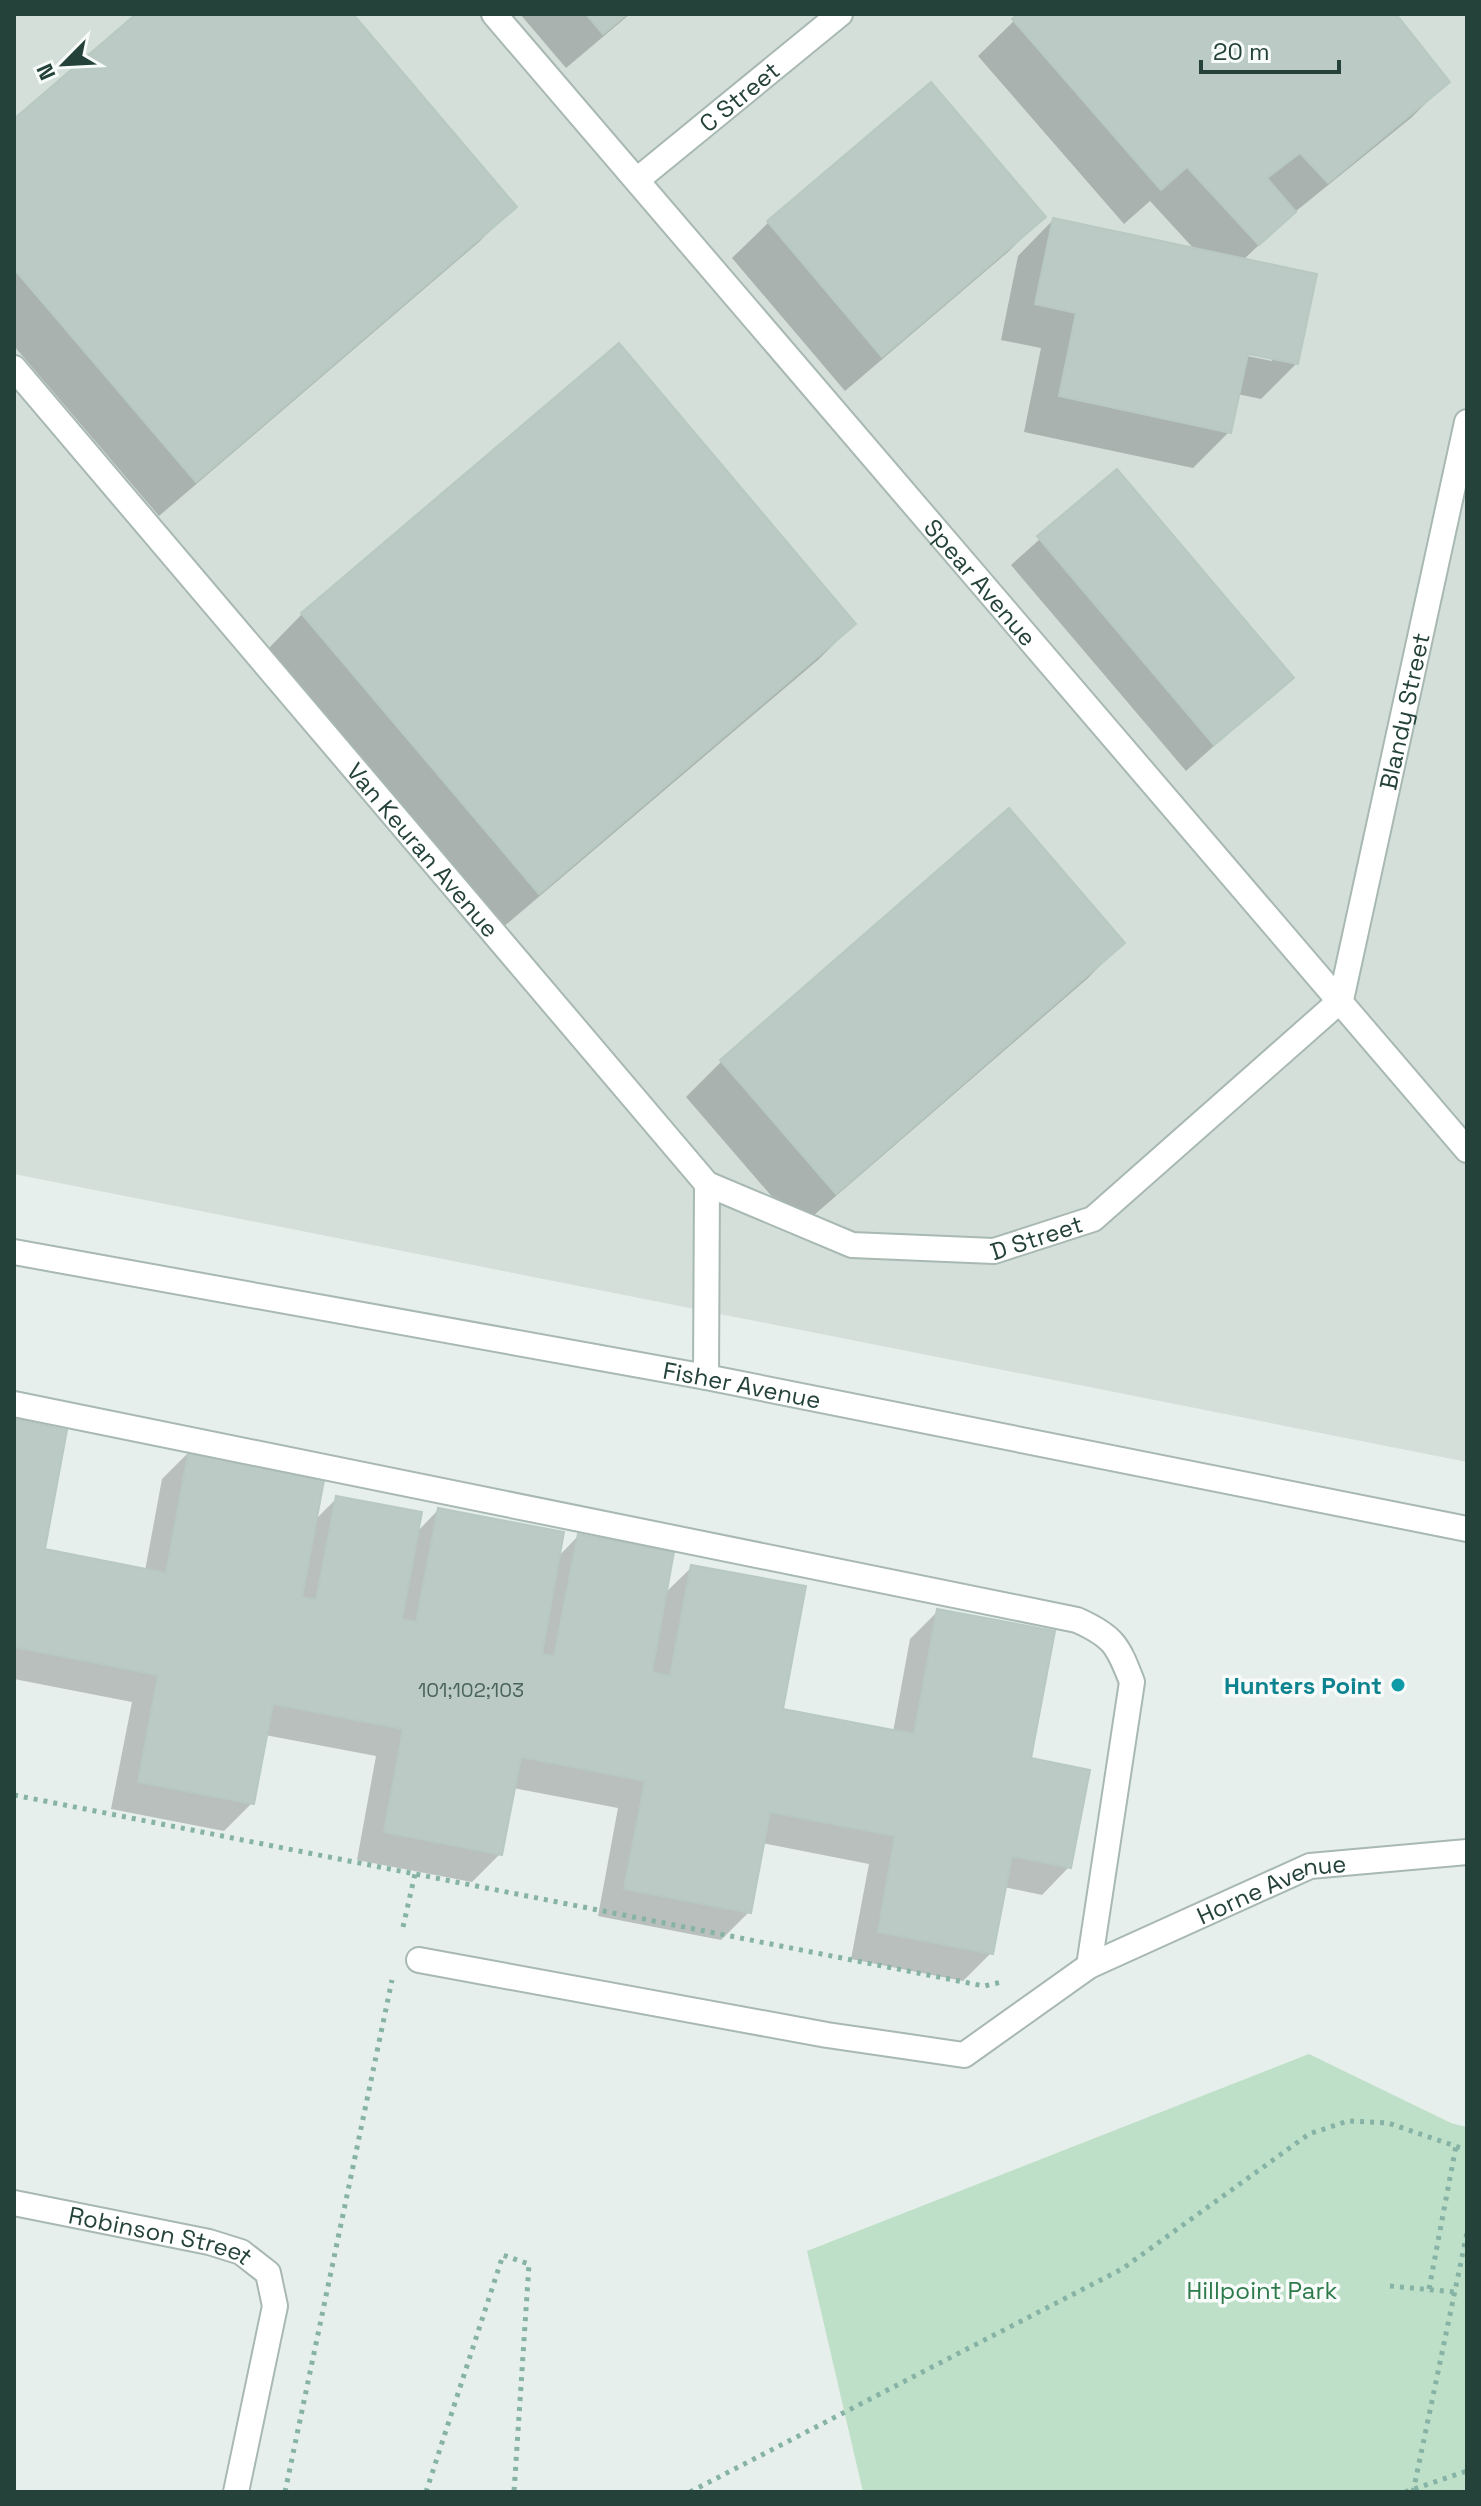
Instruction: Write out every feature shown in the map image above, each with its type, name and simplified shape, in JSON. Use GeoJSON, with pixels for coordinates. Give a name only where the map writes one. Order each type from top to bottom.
{"type":"FeatureCollection","features":[{"type":"Feature","properties":{"kind":"street","name":"Spear Avenue"},"geometry":{"type":"LineString","coordinates":[[494,14],[1467,1150]]}},
{"type":"Feature","properties":{"kind":"street","name":"C Street"},"geometry":{"type":"LineString","coordinates":[[637,180],[840,14]]}},
{"type":"Feature","properties":{"kind":"street","name":"Van Keuran Avenue"},"geometry":{"type":"LineString","coordinates":[[14,368],[707,1184]]}},
{"type":"Feature","properties":{"kind":"street","name":"Blandy Street"},"geometry":{"type":"LineString","coordinates":[[1341,1000],[1467,422]]}},
{"type":"Feature","properties":{"kind":"street","name":"D Street"},"geometry":{"type":"LineString","coordinates":[[707,1184],[852,1245],[994,1251],[1093,1219],[1341,1000]]}},
{"type":"Feature","properties":{"kind":"street"},"geometry":{"type":"LineString","coordinates":[[706,1377],[707,1184]]}},
{"type":"Feature","properties":{"kind":"street","name":"Fisher Avenue"},"geometry":{"type":"LineString","coordinates":[[14,1252],[706,1377],[1467,1529]]}},
{"type":"Feature","properties":{"kind":"street"},"geometry":{"type":"LineString","coordinates":[[14,1404],[1077,1620],[1104,1632],[1119,1648],[1132,1682],[1089,1966]]}},
{"type":"Feature","properties":{"kind":"street","name":"Horne Avenue"},"geometry":{"type":"LineString","coordinates":[[407,1963],[827,2035],[964,2055],[1089,1966],[1310,1866],[1467,1852]]}},
{"type":"Feature","properties":{"kind":"street","name":"Robinson Street"},"geometry":{"type":"LineString","coordinates":[[14,2203],[241,2252],[268,2273],[275,2306],[236,2492]]}},
{"type":"Feature","properties":{"kind":"path"},"geometry":{"type":"LineString","coordinates":[[14,1795],[984,1986],[1014,1980]]}},
{"type":"Feature","properties":{"kind":"path"},"geometry":{"type":"LineString","coordinates":[[402,1936],[415,1874]]}},
{"type":"Feature","properties":{"kind":"path"},"geometry":{"type":"LineString","coordinates":[[285,2492],[407,1963]]}},
{"type":"Feature","properties":{"kind":"path"},"geometry":{"type":"LineString","coordinates":[[690,2492],[1122,2269],[1309,2134],[1348,2121],[1388,2123],[1467,2150]]}},
{"type":"Feature","properties":{"kind":"path"},"geometry":{"type":"LineString","coordinates":[[1429,2289],[1456,2146]]}},
{"type":"Feature","properties":{"kind":"path"},"geometry":{"type":"LineString","coordinates":[[1413,2490],[1467,2233]]}},
{"type":"Feature","properties":{"kind":"path"},"geometry":{"type":"LineString","coordinates":[[426,2492],[503,2255],[529,2264],[514,2492]]}},
{"type":"Feature","properties":{"kind":"path"},"geometry":{"type":"LineString","coordinates":[[1390,2286],[1455,2292]]}},
{"type":"Feature","properties":{"kind":"path"},"geometry":{"type":"LineString","coordinates":[[1405,2492],[1467,2471]]}},
{"type":"Feature","properties":{"kind":"shaded area"},"geometry":{"type":"Polygon","coordinates":[[[14,14],[1467,14],[1467,1462],[14,1174],[14,14]]]}},
{"type":"Feature","properties":{"kind":"green space","name":"Hillpoint Park"},"geometry":{"type":"Polygon","coordinates":[[[1309,2054],[1451,2123],[1467,2127],[1467,2492],[863,2492],[807,2251],[1309,2054]]]}},
{"type":"Feature","properties":{"kind":"building"},"geometry":{"type":"Polygon","coordinates":[[[136,14],[353,14],[517,207],[196,482],[14,269],[14,119],[136,14]]]}},
{"type":"Feature","properties":{"kind":"building"},"geometry":{"type":"Polygon","coordinates":[[[586,14],[627,14],[603,34],[586,14]]]}},
{"type":"Feature","properties":{"kind":"building"},"geometry":{"type":"Polygon","coordinates":[[[1018,14],[1396,14],[1450,82],[1328,183],[1300,153],[1267,178],[1296,212],[1259,245],[1187,167],[1161,190],[1012,19],[1018,14]]]}},
{"type":"Feature","properties":{"kind":"building"},"geometry":{"type":"Polygon","coordinates":[[[931,82],[1046,217],[882,357],[767,221],[931,82]]]}},
{"type":"Feature","properties":{"kind":"building"},"geometry":{"type":"Polygon","coordinates":[[[1053,218],[1317,274],[1298,364],[1248,354],[1231,433],[1059,396],[1076,313],[1035,304],[1053,218]]]}},
{"type":"Feature","properties":{"kind":"building"},"geometry":{"type":"Polygon","coordinates":[[[619,343],[856,624],[539,894],[301,613],[619,343]]]}},
{"type":"Feature","properties":{"kind":"building"},"geometry":{"type":"Polygon","coordinates":[[[1117,469],[1294,678],[1214,745],[1037,536],[1117,469]]]}},
{"type":"Feature","properties":{"kind":"building"},"geometry":{"type":"Polygon","coordinates":[[[1009,808],[1125,943],[836,1194],[720,1060],[1009,808]]]}},
{"type":"Feature","properties":{"kind":"building"},"geometry":{"type":"Polygon","coordinates":[[[14,1419],[67,1430],[45,1549],[166,1573],[189,1449],[325,1475],[302,1597],[316,1600],[336,1496],[422,1512],[402,1619],[416,1622],[438,1508],[564,1532],[542,1654],[554,1656],[578,1534],[674,1552],[652,1672],[670,1676],[691,1565],[806,1586],[783,1709],[914,1734],[937,1609],[1055,1631],[1031,1758],[1090,1770],[1071,1868],[1012,1856],[993,1954],[878,1932],[895,1836],[770,1812],[751,1913],[624,1889],[645,1781],[521,1757],[502,1855],[384,1832],[403,1729],[273,1704],[254,1804],[138,1782],[158,1675],[14,1647],[14,1419]]]}},
{"type":"Feature","properties":{"kind":"place","name":"Hunters Point"},"geometry":{"type":"Point","coordinates":[1398,1685]}}]}
